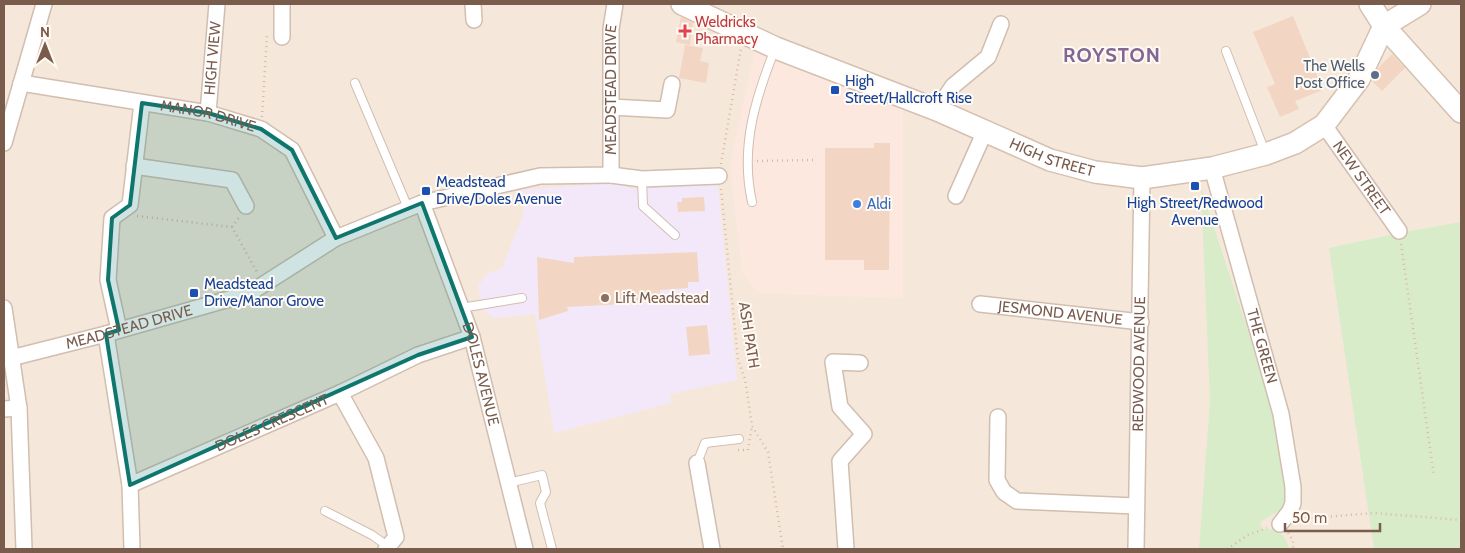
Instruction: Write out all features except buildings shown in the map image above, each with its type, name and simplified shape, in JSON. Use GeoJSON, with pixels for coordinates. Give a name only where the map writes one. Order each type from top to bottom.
{"type":"FeatureCollection","features":[{"type":"Feature","properties":{"kind":"main road","name":"HIGH STREET"},"geometry":{"type":"LineString","coordinates":[[682,4],[716,10],[744,31],[776,48],[937,110],[1050,160],[1095,172],[1142,178],[1212,168],[1266,154],[1295,143],[1324,125],[1359,79],[1384,26]]}},
{"type":"Feature","properties":{"kind":"main road"},"geometry":{"type":"LineString","coordinates":[[1370,4],[1384,26],[1461,112]]}},
{"type":"Feature","properties":{"kind":"main road"},"geometry":{"type":"LineString","coordinates":[[1384,26],[1420,4]]}},
{"type":"Feature","properties":{"kind":"street"},"geometry":{"type":"LineString","coordinates":[[4,143],[44,4]]}},
{"type":"Feature","properties":{"kind":"street","name":"HIGH VIEW"},"geometry":{"type":"LineString","coordinates":[[208,113],[217,4]]}},
{"type":"Feature","properties":{"kind":"street"},"geometry":{"type":"LineString","coordinates":[[274,35],[282,4]]}},
{"type":"Feature","properties":{"kind":"street"},"geometry":{"type":"LineString","coordinates":[[473,4],[474,20]]}},
{"type":"Feature","properties":{"kind":"street","name":"MEADSTEAD DRIVE"},"geometry":{"type":"LineString","coordinates":[[611,175],[611,29],[615,4]]}},
{"type":"Feature","properties":{"kind":"street"},"geometry":{"type":"LineString","coordinates":[[937,110],[953,86],[988,57],[1001,24]]}},
{"type":"Feature","properties":{"kind":"street","name":"MANOR DRIVE"},"geometry":{"type":"LineString","coordinates":[[21,83],[208,113],[261,129],[292,150],[336,238]]}},
{"type":"Feature","properties":{"kind":"street"},"geometry":{"type":"LineString","coordinates":[[611,107],[667,110],[672,84]]}},
{"type":"Feature","properties":{"kind":"street"},"geometry":{"type":"LineString","coordinates":[[132,549],[130,485],[108,280],[112,218],[130,205],[142,103]]}},
{"type":"Feature","properties":{"kind":"street","name":"NEW STREET"},"geometry":{"type":"LineString","coordinates":[[1324,125],[1399,230]]}},
{"type":"Feature","properties":{"kind":"street"},"geometry":{"type":"LineString","coordinates":[[956,196],[985,131]]}},
{"type":"Feature","properties":{"kind":"street"},"geometry":{"type":"LineString","coordinates":[[134,166],[232,180],[246,206]]}},
{"type":"Feature","properties":{"kind":"street","name":"THE GREEN"},"geometry":{"type":"LineString","coordinates":[[1212,168],[1281,414],[1293,503],[1283,520]]}},
{"type":"Feature","properties":{"kind":"street","name":"MEADSTEAD DRIVE"},"geometry":{"type":"LineString","coordinates":[[11,358],[113,332],[250,293],[336,238],[422,202],[540,176],[611,175],[642,178],[719,176]]}},
{"type":"Feature","properties":{"kind":"street","name":"REDWOOD AVENUE"},"geometry":{"type":"LineString","coordinates":[[1136,549],[1142,178]]}},
{"type":"Feature","properties":{"kind":"street","name":"DOLES AVENUE"},"geometry":{"type":"LineString","coordinates":[[422,202],[472,337],[525,549]]}},
{"type":"Feature","properties":{"kind":"street","name":"JESMOND AVENUE"},"geometry":{"type":"LineString","coordinates":[[980,304],[1141,322]]}},
{"type":"Feature","properties":{"kind":"street"},"geometry":{"type":"LineString","coordinates":[[4,308],[19,408],[24,549]]}},
{"type":"Feature","properties":{"kind":"street"},"geometry":{"type":"LineString","coordinates":[[340,393],[418,355],[472,337]]}},
{"type":"Feature","properties":{"kind":"street"},"geometry":{"type":"LineString","coordinates":[[846,549],[840,461],[864,434],[840,407],[833,362],[860,363]]}},
{"type":"Feature","properties":{"kind":"street","name":"DOLES CRESCENT"},"geometry":{"type":"LineString","coordinates":[[130,485],[340,393],[376,458],[396,536],[388,548]]}},
{"type":"Feature","properties":{"kind":"street"},"geometry":{"type":"LineString","coordinates":[[4,408],[19,408]]}},
{"type":"Feature","properties":{"kind":"street"},"geometry":{"type":"LineString","coordinates":[[998,417],[997,480],[1004,492],[1017,501],[1136,506]]}},
{"type":"Feature","properties":{"kind":"street"},"geometry":{"type":"LineString","coordinates":[[697,463],[712,549]]}},
{"type":"Feature","properties":{"kind":"lane"},"geometry":{"type":"LineString","coordinates":[[752,202],[748,186],[749,132],[755,100],[776,48]]}},
{"type":"Feature","properties":{"kind":"lane"},"geometry":{"type":"LineString","coordinates":[[1226,51],[1266,154]]}},
{"type":"Feature","properties":{"kind":"lane"},"geometry":{"type":"LineString","coordinates":[[356,83],[408,208]]}},
{"type":"Feature","properties":{"kind":"lane"},"geometry":{"type":"LineString","coordinates":[[642,178],[643,206],[675,235]]}},
{"type":"Feature","properties":{"kind":"lane"},"geometry":{"type":"LineString","coordinates":[[461,308],[522,298]]}},
{"type":"Feature","properties":{"kind":"lane"},"geometry":{"type":"LineString","coordinates":[[697,463],[705,442],[740,439]]}},
{"type":"Feature","properties":{"kind":"lane"},"geometry":{"type":"LineString","coordinates":[[508,483],[542,475],[546,492],[540,503],[552,549]]}},
{"type":"Feature","properties":{"kind":"lane"},"geometry":{"type":"LineString","coordinates":[[325,512],[372,535],[388,548]]}},
{"type":"Feature","properties":{"kind":"path","name":"ASH PATH"},"geometry":{"type":"LineString","coordinates":[[744,31],[719,176],[738,360],[745,379],[752,426],[768,452],[783,549]]}},
{"type":"Feature","properties":{"kind":"path"},"geometry":{"type":"LineString","coordinates":[[261,129],[274,35]]}},
{"type":"Feature","properties":{"kind":"path"},"geometry":{"type":"LineString","coordinates":[[758,151],[757,161],[813,160]]}},
{"type":"Feature","properties":{"kind":"path"},"geometry":{"type":"LineString","coordinates":[[130,205],[136,216],[232,227],[264,284]]}},
{"type":"Feature","properties":{"kind":"path"},"geometry":{"type":"LineString","coordinates":[[1399,230],[1434,476]]}},
{"type":"Feature","properties":{"kind":"path"},"geometry":{"type":"LineString","coordinates":[[1227,549],[1248,535],[1283,520],[1373,513],[1461,520]]}},
{"type":"Feature","properties":{"kind":"path"},"geometry":{"type":"LineString","coordinates":[[1283,520],[1293,541],[1293,549]]}},
{"type":"Feature","properties":{"kind":"highlighted area"},"geometry":{"type":"Polygon","coordinates":[[[142,103],[208,113],[261,129],[292,150],[336,238],[422,203],[472,337],[418,355],[130,485],[106,334],[119,330],[108,280],[112,218],[130,205],[142,103]]]}},
{"type":"Feature","properties":{"kind":"shaded area"},"geometry":{"type":"Polygon","coordinates":[[[4,4],[1461,4],[1461,549],[4,549],[4,4]]]}},
{"type":"Feature","properties":{"kind":"shaded area"},"geometry":{"type":"Polygon","coordinates":[[[755,50],[903,108],[903,298],[757,293],[742,272],[730,165],[755,50]]]}},
{"type":"Feature","properties":{"kind":"shaded area","name":"Lift Meadstead"},"geometry":{"type":"Polygon","coordinates":[[[715,182],[718,186],[737,380],[670,394],[671,403],[554,433],[535,314],[494,318],[483,310],[478,286],[487,274],[502,268],[524,213],[521,190],[614,183],[637,190],[647,189],[651,183],[715,182]]]}},
{"type":"Feature","properties":{"kind":"green space"},"geometry":{"type":"Polygon","coordinates":[[[1201,188],[1270,398],[1286,501],[1283,508],[1260,522],[1262,529],[1280,533],[1286,539],[1289,549],[1199,549],[1210,401],[1201,188]]]}},
{"type":"Feature","properties":{"kind":"green space"},"geometry":{"type":"Polygon","coordinates":[[[1461,222],[1461,549],[1374,549],[1329,248],[1461,222]]]}},
{"type":"Feature","properties":{"kind":"place","name":"Weldricks Pharmacy"},"geometry":{"type":"Point","coordinates":[685,31]}},
{"type":"Feature","properties":{"kind":"place","name":"The Wells Post Office"},"geometry":{"type":"Point","coordinates":[1375,75]}},
{"type":"Feature","properties":{"kind":"place","name":"High Street/Hallcroft Rise"},"geometry":{"type":"Point","coordinates":[835,90]}},
{"type":"Feature","properties":{"kind":"place","name":"High Street/Redwood Avenue"},"geometry":{"type":"Point","coordinates":[1195,186]}},
{"type":"Feature","properties":{"kind":"place","name":"Meadstead Drive/Doles Avenue"},"geometry":{"type":"Point","coordinates":[426,191]}},
{"type":"Feature","properties":{"kind":"place","name":"Aldi"},"geometry":{"type":"Point","coordinates":[857,204]}},
{"type":"Feature","properties":{"kind":"place","name":"Meadstead Drive/Manor Grove"},"geometry":{"type":"Point","coordinates":[194,293]}},
{"type":"Feature","properties":{"kind":"place","name":"Lift Meadstead"},"geometry":{"type":"Point","coordinates":[605,298]}},
{"type":"Feature","properties":{"kind":"district","name":"ROYSTON"},"geometry":{"type":"Point","coordinates":[1112,55]}}]}
